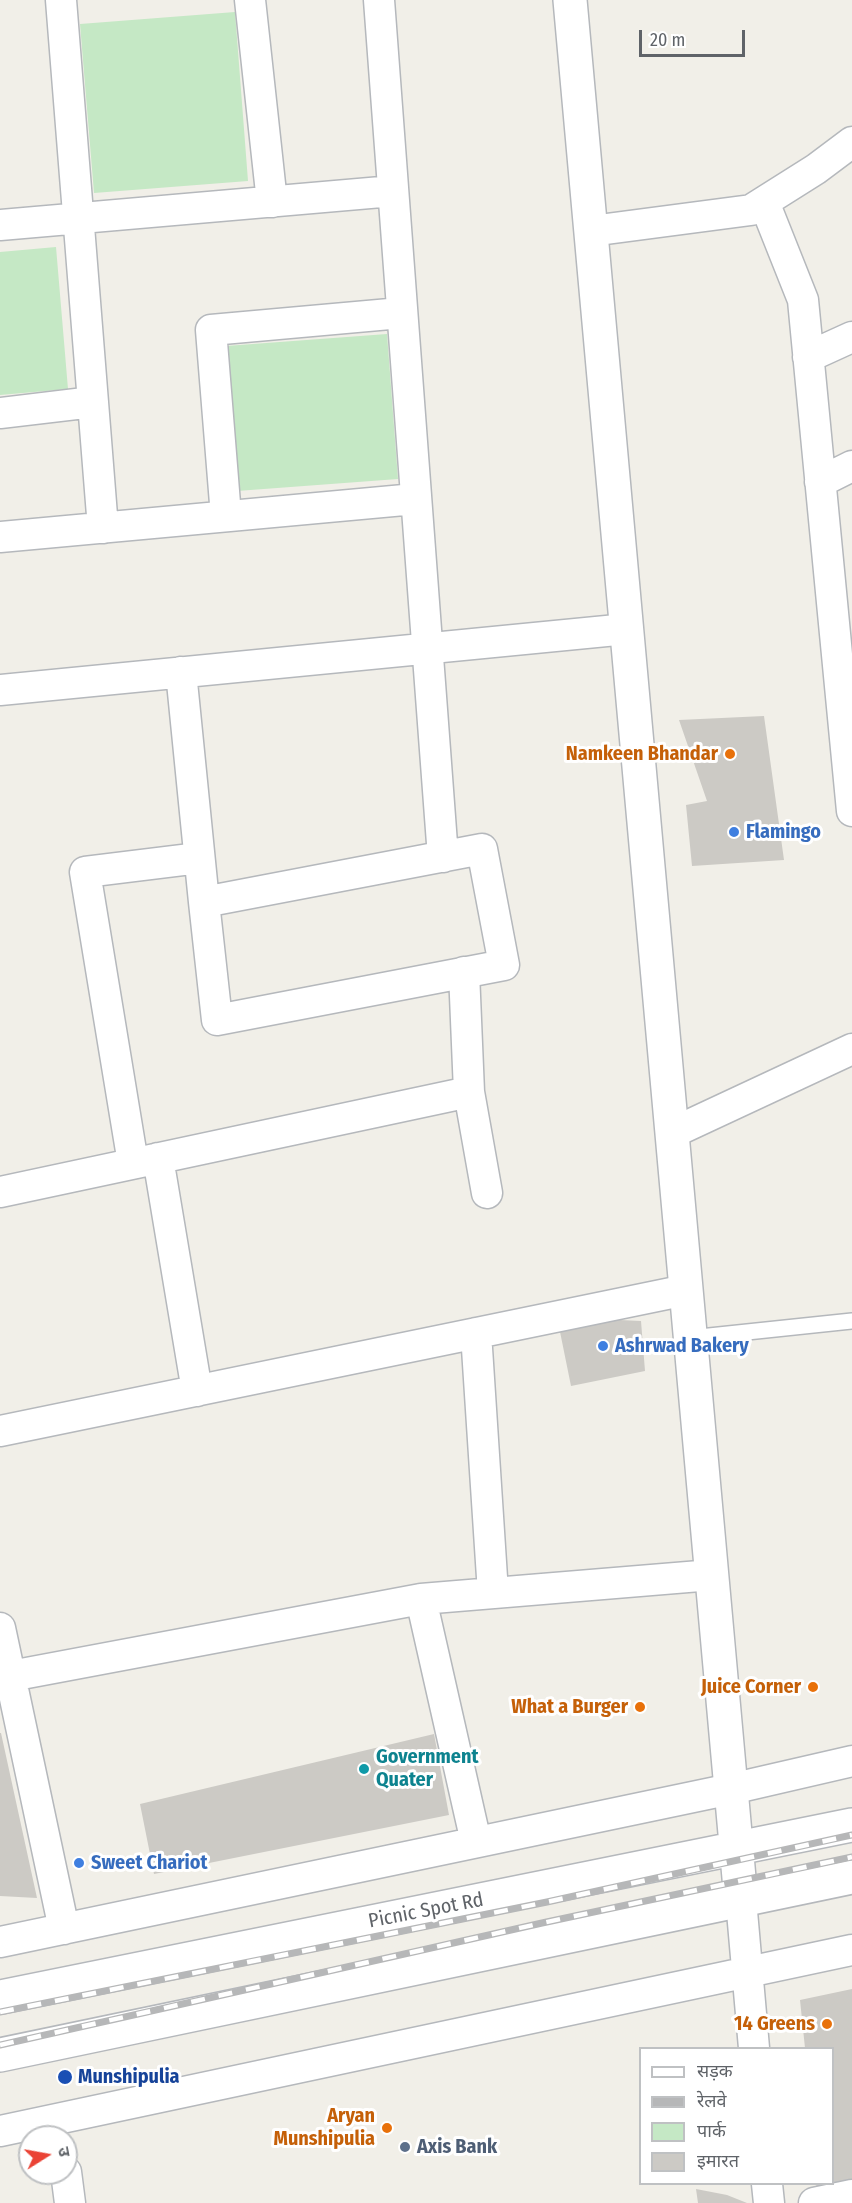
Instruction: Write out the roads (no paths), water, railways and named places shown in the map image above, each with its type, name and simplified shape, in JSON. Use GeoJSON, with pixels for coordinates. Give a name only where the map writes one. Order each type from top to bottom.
{"type":"FeatureCollection","features":[{"type":"Feature","properties":{"kind":"street"},"geometry":{"type":"LineString","coordinates":[[61,0],[102,528]]}},
{"type":"Feature","properties":{"kind":"street"},"geometry":{"type":"LineString","coordinates":[[250,0],[272,202]]}},
{"type":"Feature","properties":{"kind":"street"},"geometry":{"type":"LineString","coordinates":[[379,0],[443,857]]}},
{"type":"Feature","properties":{"kind":"street"},"geometry":{"type":"LineString","coordinates":[[570,0],[754,2047]]}},
{"type":"Feature","properties":{"kind":"street"},"geometry":{"type":"LineString","coordinates":[[591,231],[752,210],[816,169],[852,142]]}},
{"type":"Feature","properties":{"kind":"street"},"geometry":{"type":"LineString","coordinates":[[0,225],[393,191]]}},
{"type":"Feature","properties":{"kind":"street"},"geometry":{"type":"LineString","coordinates":[[764,202],[803,300],[820,482],[842,601],[852,811]]}},
{"type":"Feature","properties":{"kind":"street"},"geometry":{"type":"LineString","coordinates":[[226,516],[211,330],[402,313]]}},
{"type":"Feature","properties":{"kind":"street"},"geometry":{"type":"LineString","coordinates":[[808,357],[852,337]]}},
{"type":"Feature","properties":{"kind":"street"},"geometry":{"type":"LineString","coordinates":[[0,412],[93,402]]}},
{"type":"Feature","properties":{"kind":"street"},"geometry":{"type":"LineString","coordinates":[[820,482],[852,466]]}},
{"type":"Feature","properties":{"kind":"street"},"geometry":{"type":"LineString","coordinates":[[0,537],[415,499]]}},
{"type":"Feature","properties":{"kind":"street"},"geometry":{"type":"LineString","coordinates":[[0,690],[627,629]]}},
{"type":"Feature","properties":{"kind":"street"},"geometry":{"type":"LineString","coordinates":[[181,672],[199,858],[217,1020],[504,965],[482,849],[204,902]]}},
{"type":"Feature","properties":{"kind":"street"},"geometry":{"type":"LineString","coordinates":[[197,1391],[85,872],[199,858]]}},
{"type":"Feature","properties":{"kind":"street"},"geometry":{"type":"LineString","coordinates":[[464,972],[469,1092],[487,1193]]}},
{"type":"Feature","properties":{"kind":"street"},"geometry":{"type":"LineString","coordinates":[[672,1133],[852,1049]]}},
{"type":"Feature","properties":{"kind":"street"},"geometry":{"type":"LineString","coordinates":[[0,1192],[469,1092]]}},
{"type":"Feature","properties":{"kind":"street"},"geometry":{"type":"LineString","coordinates":[[0,1431],[686,1290]]}},
{"type":"Feature","properties":{"kind":"street"},"geometry":{"type":"LineString","coordinates":[[476,1333],[493,1593]]}},
{"type":"Feature","properties":{"kind":"street"},"geometry":{"type":"LineString","coordinates":[[5,1676],[421,1599],[712,1575]]}},
{"type":"Feature","properties":{"kind":"street"},"geometry":{"type":"LineString","coordinates":[[421,1599],[476,1842]]}},
{"type":"Feature","properties":{"kind":"street"},"geometry":{"type":"LineString","coordinates":[[0,1628],[5,1676],[64,1929]]}},
{"type":"Feature","properties":{"kind":"street"},"geometry":{"type":"LineString","coordinates":[[0,1942],[731,1789],[852,1761]]}},
{"type":"Feature","properties":{"kind":"street","name":"Picnic Spot Rd"},"geometry":{"type":"LineString","coordinates":[[0,1997],[852,1825]]}},
{"type":"Feature","properties":{"kind":"street"},"geometry":{"type":"LineString","coordinates":[[0,2055],[852,1877]]}},
{"type":"Feature","properties":{"kind":"street"},"geometry":{"type":"LineString","coordinates":[[73,2125],[852,1950]]}},
{"type":"Feature","properties":{"kind":"street"},"geometry":{"type":"LineString","coordinates":[[0,2131],[18,2130]]}},
{"type":"Feature","properties":{"kind":"street"},"geometry":{"type":"LineString","coordinates":[[68,2185],[70,2203]]}},
{"type":"Feature","properties":{"kind":"street"},"geometry":{"type":"LineString","coordinates":[[767,2185],[769,2203]]}},
{"type":"Feature","properties":{"kind":"street"},"geometry":{"type":"LineString","coordinates":[[814,2203],[852,2196]]}},
{"type":"Feature","properties":{"kind":"lane"},"geometry":{"type":"LineString","coordinates":[[690,1338],[852,1321]]}},
{"type":"Feature","properties":{"kind":"railway"},"geometry":{"type":"LineString","coordinates":[[0,2012],[547,1902],[852,1835]]}},
{"type":"Feature","properties":{"kind":"railway"},"geometry":{"type":"LineString","coordinates":[[0,2045],[542,1923],[852,1857]]}},
{"type":"Feature","properties":{"kind":"place","name":"Namkeen Bhandar"},"geometry":{"type":"Point","coordinates":[730,754]}},
{"type":"Feature","properties":{"kind":"place","name":"Flamingo"},"geometry":{"type":"Point","coordinates":[734,832]}},
{"type":"Feature","properties":{"kind":"place","name":"Ashrwad Bakery"},"geometry":{"type":"Point","coordinates":[603,1346]}},
{"type":"Feature","properties":{"kind":"place","name":"Juice Corner"},"geometry":{"type":"Point","coordinates":[813,1687]}},
{"type":"Feature","properties":{"kind":"place","name":"What a Burger"},"geometry":{"type":"Point","coordinates":[640,1707]}},
{"type":"Feature","properties":{"kind":"place","name":"Government Quater"},"geometry":{"type":"Point","coordinates":[364,1769]}},
{"type":"Feature","properties":{"kind":"place","name":"Sweet Chariot"},"geometry":{"type":"Point","coordinates":[79,1863]}},
{"type":"Feature","properties":{"kind":"place","name":"14 Greens"},"geometry":{"type":"Point","coordinates":[827,2024]}},
{"type":"Feature","properties":{"kind":"place","name":"Munshipulia"},"geometry":{"type":"Point","coordinates":[65,2077]}},
{"type":"Feature","properties":{"kind":"place","name":"Aryan Munshipulia"},"geometry":{"type":"Point","coordinates":[387,2128]}},
{"type":"Feature","properties":{"kind":"place","name":"Axis Bank"},"geometry":{"type":"Point","coordinates":[405,2147]}}]}
